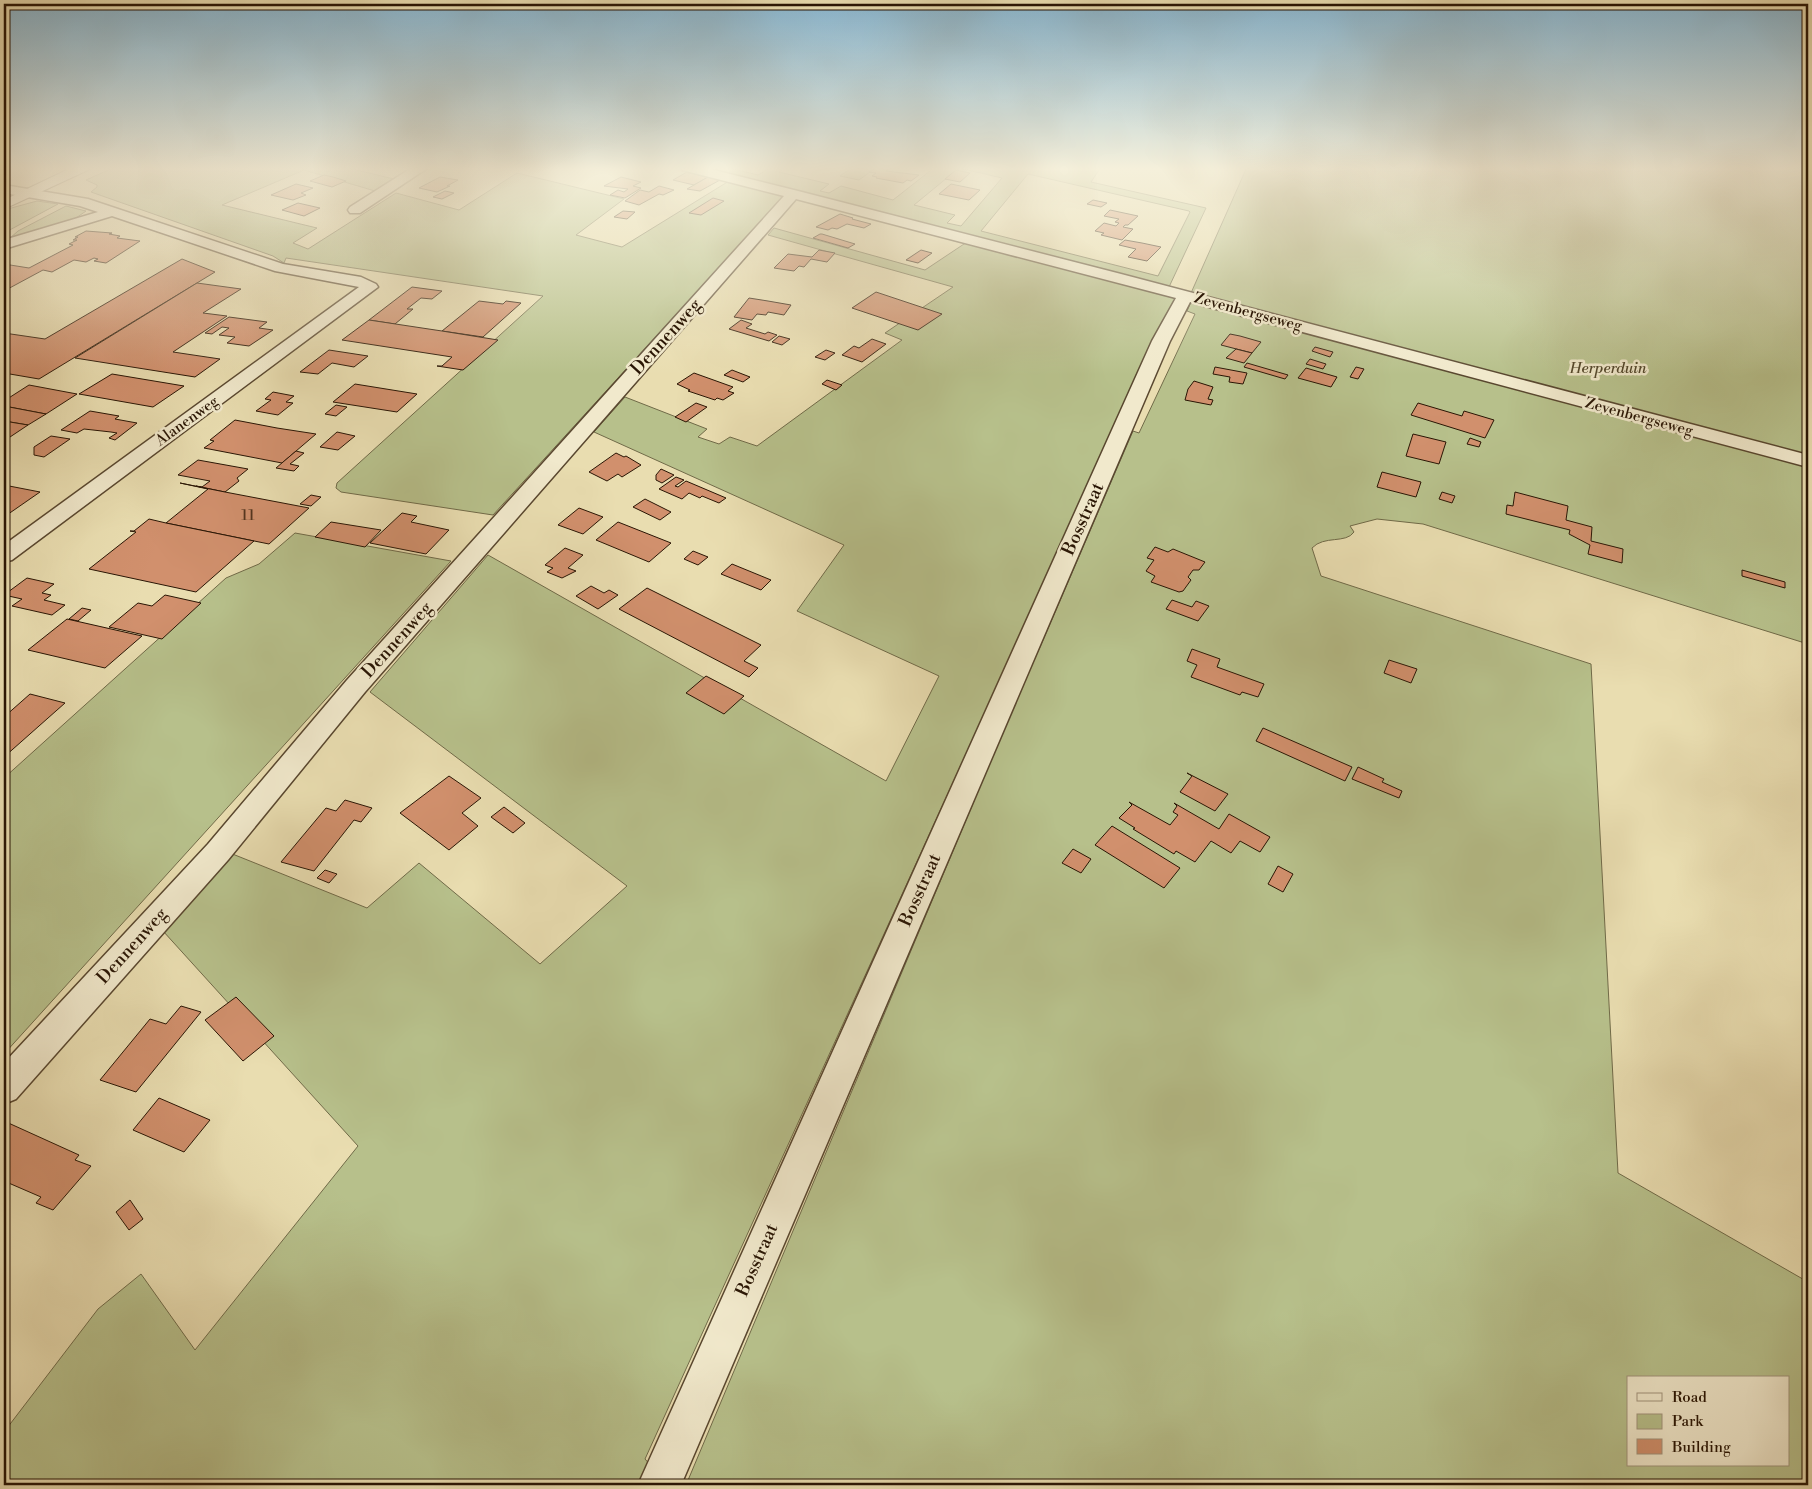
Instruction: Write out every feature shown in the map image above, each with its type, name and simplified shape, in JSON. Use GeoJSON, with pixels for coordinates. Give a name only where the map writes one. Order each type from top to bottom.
{"type":"FeatureCollection","features":[{"type":"Feature","properties":{"kind":"street"},"geometry":{"type":"LineString","coordinates":[[4,245],[32,236]]}},
{"type":"Feature","properties":{"kind":"street","name":"Alanenweg"},"geometry":{"type":"LineString","coordinates":[[4,555],[370,287],[361,282],[280,268],[187,236]]}},
{"type":"Feature","properties":{"kind":"street","name":"Dennenweg"},"geometry":{"type":"LineString","coordinates":[[4,1087],[218,852],[356,686],[754,236]]}},
{"type":"Feature","properties":{"kind":"street","name":"Zevenbergseweg"},"geometry":{"type":"LineString","coordinates":[[956,236],[1808,461]]}},
{"type":"Feature","properties":{"kind":"street","name":"Bosstraat"},"geometry":{"type":"LineString","coordinates":[[658,1485],[1153,359],[1185,296]]}},
{"type":"Feature","properties":{"kind":"green space"},"geometry":{"type":"Polygon","coordinates":[[[218,236],[303,236],[293,243],[308,249],[328,236],[582,236],[622,247],[639,236],[747,236],[493,515],[341,492],[336,488],[337,483],[543,296],[286,258],[284,263],[273,256],[218,236]]]}},
{"type":"Feature","properties":{"kind":"green space"},"geometry":{"type":"Polygon","coordinates":[[[773,236],[805,236],[925,270],[967,242],[1176,297],[1077,510],[645,1459],[668,1485],[4,1485],[4,1432],[98,1309],[141,1274],[195,1350],[358,1146],[163,931],[230,853],[367,908],[419,863],[540,964],[627,886],[370,692],[488,555],[886,781],[939,676],[797,611],[844,545],[594,432],[625,397],[707,429],[698,437],[719,444],[730,437],[757,446],[902,340],[885,333],[953,287],[773,236]]]}},
{"type":"Feature","properties":{"kind":"green space"},"geometry":{"type":"Polygon","coordinates":[[[972,236],[1003,236],[1158,276],[1178,236],[1193,236],[1169,287],[972,236]]]}},
{"type":"Feature","properties":{"kind":"green space","name":"Herperduin"},"geometry":{"type":"Polygon","coordinates":[[[1216,236],[1808,236],[1808,644],[1423,524],[1377,519],[1350,526],[1354,532],[1346,538],[1322,542],[1312,548],[1321,576],[1591,664],[1618,1173],[1808,1282],[1808,1485],[686,1485],[974,801],[970,799],[1040,647],[1133,431],[1139,433],[1195,314],[1187,311],[1191,302],[1191,293],[1216,236]]]}},
{"type":"Feature","properties":{"kind":"green space"},"geometry":{"type":"Polygon","coordinates":[[[295,533],[451,561],[4,1054],[4,778],[226,578],[259,564],[295,533]]]}},
{"type":"Feature","properties":{"kind":"building"},"geometry":{"type":"Polygon","coordinates":[[[119,236],[117,238],[140,241],[106,263],[94,261],[98,259],[94,258],[86,262],[74,260],[52,272],[43,270],[4,291],[4,264],[29,268],[73,245],[69,244],[77,240],[73,240],[78,237],[75,237],[119,236]]]}},
{"type":"Feature","properties":{"kind":"building"},"geometry":{"type":"Polygon","coordinates":[[[830,236],[855,244],[848,248],[813,238],[830,236]]]}},
{"type":"Feature","properties":{"kind":"building"},"geometry":{"type":"Polygon","coordinates":[[[1107,236],[1126,236],[1122,240],[1107,236]]]}},
{"type":"Feature","properties":{"kind":"building"},"geometry":{"type":"Polygon","coordinates":[[[1125,240],[1161,247],[1147,261],[1128,257],[1136,249],[1119,245],[1125,240]]]}},
{"type":"Feature","properties":{"kind":"building"},"geometry":{"type":"Polygon","coordinates":[[[819,250],[835,253],[827,262],[811,259],[804,267],[799,266],[794,271],[774,268],[788,254],[812,257],[819,250]]]}},
{"type":"Feature","properties":{"kind":"building"},"geometry":{"type":"Polygon","coordinates":[[[921,250],[932,253],[918,263],[906,260],[921,250]]]}},
{"type":"Feature","properties":{"kind":"building"},"geometry":{"type":"Polygon","coordinates":[[[182,259],[215,272],[39,379],[4,373],[4,333],[45,339],[182,259]]]}},
{"type":"Feature","properties":{"kind":"building"},"geometry":{"type":"Polygon","coordinates":[[[197,283],[241,289],[203,313],[227,316],[173,352],[220,359],[195,377],[75,358],[197,283]]]}},
{"type":"Feature","properties":{"kind":"building"},"geometry":{"type":"Polygon","coordinates":[[[412,287],[442,291],[432,299],[421,298],[407,309],[413,309],[395,324],[369,320],[412,287]]]}},
{"type":"Feature","properties":{"kind":"building"},"geometry":{"type":"Polygon","coordinates":[[[876,292],[942,314],[918,330],[852,308],[876,292]]]}},
{"type":"Feature","properties":{"kind":"building"},"geometry":{"type":"Polygon","coordinates":[[[749,298],[791,305],[784,315],[768,312],[766,315],[757,314],[752,320],[734,317],[749,298]]]}},
{"type":"Feature","properties":{"kind":"building"},"geometry":{"type":"Polygon","coordinates":[[[479,301],[503,304],[506,301],[521,303],[483,337],[442,331],[479,301]]]}},
{"type":"Feature","properties":{"kind":"building"},"geometry":{"type":"Polygon","coordinates":[[[229,317],[267,322],[259,328],[273,330],[249,346],[227,343],[235,337],[219,335],[229,328],[222,327],[212,334],[205,333],[229,317]]]}},
{"type":"Feature","properties":{"kind":"building"},"geometry":{"type":"Polygon","coordinates":[[[369,320],[498,340],[463,370],[437,366],[442,366],[452,357],[342,340],[369,320]]]}},
{"type":"Feature","properties":{"kind":"building"},"geometry":{"type":"Polygon","coordinates":[[[741,320],[752,324],[746,328],[765,334],[768,332],[777,335],[769,341],[729,329],[741,320]]]}},
{"type":"Feature","properties":{"kind":"building"},"geometry":{"type":"Polygon","coordinates":[[[1230,334],[1261,342],[1252,353],[1221,345],[1230,334]]]}},
{"type":"Feature","properties":{"kind":"building"},"geometry":{"type":"Polygon","coordinates":[[[779,336],[790,339],[782,345],[772,342],[779,336]]]}},
{"type":"Feature","properties":{"kind":"building"},"geometry":{"type":"Polygon","coordinates":[[[872,339],[886,344],[862,362],[842,355],[854,346],[859,348],[872,339]]]}},
{"type":"Feature","properties":{"kind":"building"},"geometry":{"type":"Polygon","coordinates":[[[1315,347],[1333,352],[1330,357],[1312,351],[1315,347]]]}},
{"type":"Feature","properties":{"kind":"building"},"geometry":{"type":"Polygon","coordinates":[[[1236,349],[1252,353],[1244,363],[1226,358],[1236,349]]]}},
{"type":"Feature","properties":{"kind":"building"},"geometry":{"type":"Polygon","coordinates":[[[329,350],[368,356],[354,367],[332,363],[318,374],[300,372],[329,350]]]}},
{"type":"Feature","properties":{"kind":"building"},"geometry":{"type":"Polygon","coordinates":[[[826,350],[835,353],[825,360],[815,357],[826,350]]]}},
{"type":"Feature","properties":{"kind":"building"},"geometry":{"type":"Polygon","coordinates":[[[1310,359],[1326,364],[1323,369],[1306,364],[1310,359]]]}},
{"type":"Feature","properties":{"kind":"building"},"geometry":{"type":"Polygon","coordinates":[[[1247,363],[1288,375],[1285,379],[1244,367],[1247,363]]]}},
{"type":"Feature","properties":{"kind":"building"},"geometry":{"type":"Polygon","coordinates":[[[1215,367],[1247,373],[1243,384],[1229,382],[1230,377],[1213,374],[1215,367]]]}},
{"type":"Feature","properties":{"kind":"building"},"geometry":{"type":"Polygon","coordinates":[[[1356,367],[1364,369],[1358,379],[1350,377],[1356,367]]]}},
{"type":"Feature","properties":{"kind":"building"},"geometry":{"type":"Polygon","coordinates":[[[1306,368],[1337,377],[1331,387],[1298,378],[1306,368]]]}},
{"type":"Feature","properties":{"kind":"building"},"geometry":{"type":"Polygon","coordinates":[[[732,370],[750,377],[743,382],[724,375],[732,370]]]}},
{"type":"Feature","properties":{"kind":"building"},"geometry":{"type":"Polygon","coordinates":[[[694,373],[733,387],[728,391],[734,393],[723,400],[717,398],[715,400],[688,391],[690,390],[677,384],[694,373]]]}},
{"type":"Feature","properties":{"kind":"building"},"geometry":{"type":"Polygon","coordinates":[[[112,374],[184,386],[153,407],[79,394],[112,374]]]}},
{"type":"Feature","properties":{"kind":"building"},"geometry":{"type":"Polygon","coordinates":[[[827,380],[842,385],[836,390],[822,384],[827,380]]]}},
{"type":"Feature","properties":{"kind":"building"},"geometry":{"type":"Polygon","coordinates":[[[1194,381],[1213,387],[1208,399],[1213,400],[1211,405],[1185,400],[1188,389],[1194,381]]]}},
{"type":"Feature","properties":{"kind":"building"},"geometry":{"type":"Polygon","coordinates":[[[355,384],[417,394],[397,412],[333,402],[355,384]]]}},
{"type":"Feature","properties":{"kind":"building"},"geometry":{"type":"Polygon","coordinates":[[[29,385],[77,394],[46,414],[4,406],[4,401],[29,385]]]}},
{"type":"Feature","properties":{"kind":"building"},"geometry":{"type":"Polygon","coordinates":[[[273,392],[294,396],[286,402],[293,403],[278,415],[256,411],[271,400],[265,399],[273,392]]]}},
{"type":"Feature","properties":{"kind":"building"},"geometry":{"type":"Polygon","coordinates":[[[696,403],[707,407],[686,422],[675,417],[696,403]]]}},
{"type":"Feature","properties":{"kind":"building"},"geometry":{"type":"Polygon","coordinates":[[[1418,403],[1462,416],[1464,411],[1494,420],[1485,438],[1411,415],[1418,403]]]}},
{"type":"Feature","properties":{"kind":"building"},"geometry":{"type":"Polygon","coordinates":[[[336,405],[347,407],[336,416],[325,414],[336,405]]]}},
{"type":"Feature","properties":{"kind":"building"},"geometry":{"type":"Polygon","coordinates":[[[4,406],[46,414],[28,425],[4,421],[4,406]]]}},
{"type":"Feature","properties":{"kind":"building"},"geometry":{"type":"Polygon","coordinates":[[[90,411],[119,416],[115,419],[137,423],[115,440],[109,438],[117,433],[84,429],[77,433],[61,430],[90,411]]]}},
{"type":"Feature","properties":{"kind":"building"},"geometry":{"type":"Polygon","coordinates":[[[235,420],[316,434],[282,463],[204,448],[214,441],[210,440],[235,420]]]}},
{"type":"Feature","properties":{"kind":"building"},"geometry":{"type":"Polygon","coordinates":[[[4,421],[28,425],[4,441],[4,421]]]}},
{"type":"Feature","properties":{"kind":"building"},"geometry":{"type":"Polygon","coordinates":[[[337,432],[355,436],[338,450],[320,447],[337,432]]]}},
{"type":"Feature","properties":{"kind":"building"},"geometry":{"type":"Polygon","coordinates":[[[1413,434],[1446,442],[1439,464],[1406,456],[1413,434]]]}},
{"type":"Feature","properties":{"kind":"building"},"geometry":{"type":"Polygon","coordinates":[[[51,436],[70,439],[44,457],[34,455],[34,447],[51,436]]]}},
{"type":"Feature","properties":{"kind":"building"},"geometry":{"type":"Polygon","coordinates":[[[1470,438],[1481,442],[1479,447],[1467,444],[1470,438]]]}},
{"type":"Feature","properties":{"kind":"building"},"geometry":{"type":"Polygon","coordinates":[[[296,451],[304,453],[290,464],[299,466],[294,471],[276,468],[296,451]]]}},
{"type":"Feature","properties":{"kind":"building"},"geometry":{"type":"Polygon","coordinates":[[[616,453],[624,457],[626,456],[641,465],[622,477],[618,474],[607,481],[589,472],[616,453]]]}},
{"type":"Feature","properties":{"kind":"building"},"geometry":{"type":"Polygon","coordinates":[[[198,460],[248,469],[237,478],[239,481],[225,492],[196,486],[202,487],[210,481],[178,475],[198,460]]]}},
{"type":"Feature","properties":{"kind":"building"},"geometry":{"type":"Polygon","coordinates":[[[661,469],[674,475],[662,483],[656,480],[656,475],[661,469]]]}},
{"type":"Feature","properties":{"kind":"building"},"geometry":{"type":"Polygon","coordinates":[[[1382,472],[1421,482],[1416,497],[1377,487],[1382,472]]]}},
{"type":"Feature","properties":{"kind":"building"},"geometry":{"type":"Polygon","coordinates":[[[676,477],[684,480],[675,486],[678,487],[686,481],[726,498],[719,503],[689,493],[682,499],[659,489],[676,477]]]}},
{"type":"Feature","properties":{"kind":"building"},"geometry":{"type":"Polygon","coordinates":[[[180,483],[309,508],[269,544],[166,523],[208,489],[180,483]]]}},
{"type":"Feature","properties":{"kind":"building"},"geometry":{"type":"Polygon","coordinates":[[[4,485],[40,492],[4,517],[4,485]]]}},
{"type":"Feature","properties":{"kind":"building"},"geometry":{"type":"Polygon","coordinates":[[[1442,492],[1455,496],[1452,503],[1439,499],[1442,492]]]}},
{"type":"Feature","properties":{"kind":"building"},"geometry":{"type":"Polygon","coordinates":[[[1515,492],[1568,506],[1566,520],[1592,527],[1591,541],[1623,549],[1622,563],[1588,554],[1590,545],[1569,534],[1570,530],[1506,514],[1507,505],[1513,506],[1515,492]]]}},
{"type":"Feature","properties":{"kind":"building"},"geometry":{"type":"Polygon","coordinates":[[[311,495],[321,497],[311,506],[300,504],[311,495]]]}},
{"type":"Feature","properties":{"kind":"building"},"geometry":{"type":"Polygon","coordinates":[[[645,499],[671,512],[660,520],[633,507],[645,499]]]}},
{"type":"Feature","properties":{"kind":"building"},"geometry":{"type":"Polygon","coordinates":[[[579,508],[603,517],[583,534],[558,525],[579,508]]]}},
{"type":"Feature","properties":{"kind":"building"},"geometry":{"type":"Polygon","coordinates":[[[402,513],[417,516],[411,522],[449,530],[426,554],[370,543],[402,513]]]}},
{"type":"Feature","properties":{"kind":"building"},"geometry":{"type":"Polygon","coordinates":[[[149,519],[254,541],[196,592],[89,569],[136,532],[130,531],[134,531],[149,519]]]}},
{"type":"Feature","properties":{"kind":"building"},"geometry":{"type":"Polygon","coordinates":[[[331,522],[381,530],[365,547],[315,537],[331,522]]]}},
{"type":"Feature","properties":{"kind":"building"},"geometry":{"type":"Polygon","coordinates":[[[618,522],[671,543],[649,562],[596,540],[618,522]]]}},
{"type":"Feature","properties":{"kind":"building"},"geometry":{"type":"Polygon","coordinates":[[[1155,547],[1168,552],[1173,549],[1205,562],[1199,570],[1193,570],[1188,577],[1191,580],[1183,591],[1179,592],[1151,582],[1155,576],[1146,571],[1154,560],[1147,558],[1155,547]]]}},
{"type":"Feature","properties":{"kind":"building"},"geometry":{"type":"Polygon","coordinates":[[[565,548],[583,555],[568,568],[576,571],[562,578],[547,572],[553,568],[545,565],[565,548]]]}},
{"type":"Feature","properties":{"kind":"building"},"geometry":{"type":"Polygon","coordinates":[[[693,551],[708,557],[698,565],[684,559],[693,551]]]}},
{"type":"Feature","properties":{"kind":"building"},"geometry":{"type":"Polygon","coordinates":[[[732,564],[771,580],[761,590],[721,574],[732,564]]]}},
{"type":"Feature","properties":{"kind":"building"},"geometry":{"type":"Polygon","coordinates":[[[1742,570],[1785,582],[1785,588],[1742,576],[1742,570]]]}},
{"type":"Feature","properties":{"kind":"building"},"geometry":{"type":"Polygon","coordinates":[[[27,578],[54,584],[42,593],[51,595],[44,600],[65,605],[52,615],[12,606],[22,599],[4,595],[27,578]]]}},
{"type":"Feature","properties":{"kind":"building"},"geometry":{"type":"Polygon","coordinates":[[[591,586],[604,593],[609,590],[618,595],[598,609],[576,596],[591,586]]]}},
{"type":"Feature","properties":{"kind":"building"},"geometry":{"type":"Polygon","coordinates":[[[647,588],[761,645],[744,661],[758,668],[749,677],[619,609],[647,588]]]}},
{"type":"Feature","properties":{"kind":"building"},"geometry":{"type":"Polygon","coordinates":[[[165,595],[201,603],[162,639],[109,627],[138,603],[152,606],[165,595]]]}},
{"type":"Feature","properties":{"kind":"building"},"geometry":{"type":"Polygon","coordinates":[[[1172,600],[1192,607],[1196,601],[1209,606],[1198,621],[1166,609],[1172,600]]]}},
{"type":"Feature","properties":{"kind":"building"},"geometry":{"type":"Polygon","coordinates":[[[82,608],[91,610],[78,621],[69,619],[82,608]]]}},
{"type":"Feature","properties":{"kind":"building"},"geometry":{"type":"Polygon","coordinates":[[[67,619],[142,636],[105,668],[28,650],[67,619]]]}},
{"type":"Feature","properties":{"kind":"building"},"geometry":{"type":"Polygon","coordinates":[[[1192,649],[1220,659],[1217,667],[1264,684],[1258,697],[1242,692],[1240,695],[1191,677],[1197,665],[1187,661],[1192,649]]]}},
{"type":"Feature","properties":{"kind":"building"},"geometry":{"type":"Polygon","coordinates":[[[1389,660],[1417,669],[1411,683],[1384,673],[1389,660]]]}},
{"type":"Feature","properties":{"kind":"building"},"geometry":{"type":"Polygon","coordinates":[[[706,676],[744,696],[724,714],[686,693],[706,676]]]}},
{"type":"Feature","properties":{"kind":"building"},"geometry":{"type":"Polygon","coordinates":[[[30,694],[65,703],[4,757],[4,717],[30,694]]]}},
{"type":"Feature","properties":{"kind":"building"},"geometry":{"type":"Polygon","coordinates":[[[1263,728],[1352,767],[1345,781],[1256,741],[1263,728]]]}},
{"type":"Feature","properties":{"kind":"building"},"geometry":{"type":"Polygon","coordinates":[[[1358,767],[1384,779],[1382,782],[1402,791],[1399,798],[1352,779],[1358,767]]]}},
{"type":"Feature","properties":{"kind":"building"},"geometry":{"type":"Polygon","coordinates":[[[1187,773],[1228,794],[1215,811],[1180,792],[1192,776],[1187,773]]]}},
{"type":"Feature","properties":{"kind":"building"},"geometry":{"type":"Polygon","coordinates":[[[449,776],[481,798],[462,813],[478,826],[449,850],[400,813],[449,776]]]}},
{"type":"Feature","properties":{"kind":"building"},"geometry":{"type":"Polygon","coordinates":[[[345,800],[372,808],[361,822],[354,820],[314,871],[281,862],[326,808],[336,811],[345,800]]]}},
{"type":"Feature","properties":{"kind":"building"},"geometry":{"type":"Polygon","coordinates":[[[1129,802],[1170,825],[1178,815],[1173,812],[1177,806],[1174,803],[1219,829],[1229,814],[1270,837],[1260,852],[1240,841],[1231,853],[1211,841],[1195,862],[1176,851],[1174,854],[1133,829],[1135,828],[1119,818],[1132,805],[1129,802]]]}},
{"type":"Feature","properties":{"kind":"building"},"geometry":{"type":"Polygon","coordinates":[[[504,807],[525,823],[513,833],[491,817],[504,807]]]}},
{"type":"Feature","properties":{"kind":"building"},"geometry":{"type":"Polygon","coordinates":[[[1112,826],[1180,868],[1164,888],[1095,845],[1112,826]]]}},
{"type":"Feature","properties":{"kind":"building"},"geometry":{"type":"Polygon","coordinates":[[[1073,849],[1091,859],[1081,873],[1062,863],[1073,849]]]}},
{"type":"Feature","properties":{"kind":"building"},"geometry":{"type":"Polygon","coordinates":[[[1278,866],[1293,874],[1283,892],[1268,884],[1278,866]]]}},
{"type":"Feature","properties":{"kind":"building"},"geometry":{"type":"Polygon","coordinates":[[[325,870],[337,874],[329,883],[317,878],[325,870]]]}},
{"type":"Feature","properties":{"kind":"building"},"geometry":{"type":"Polygon","coordinates":[[[236,997],[274,1036],[243,1061],[205,1020],[236,997]]]}},
{"type":"Feature","properties":{"kind":"building"},"geometry":{"type":"Polygon","coordinates":[[[181,1006],[201,1012],[136,1092],[100,1080],[150,1019],[166,1024],[181,1006]]]}},
{"type":"Feature","properties":{"kind":"building"},"geometry":{"type":"Polygon","coordinates":[[[159,1098],[210,1120],[184,1152],[133,1130],[159,1098]]]}},
{"type":"Feature","properties":{"kind":"building"},"geometry":{"type":"Polygon","coordinates":[[[4,1121],[79,1155],[75,1160],[91,1166],[53,1210],[36,1203],[41,1197],[4,1181],[4,1121]]]}},
{"type":"Feature","properties":{"kind":"building"},"geometry":{"type":"Polygon","coordinates":[[[130,1200],[143,1219],[129,1230],[116,1212],[130,1200]]]}}]}
